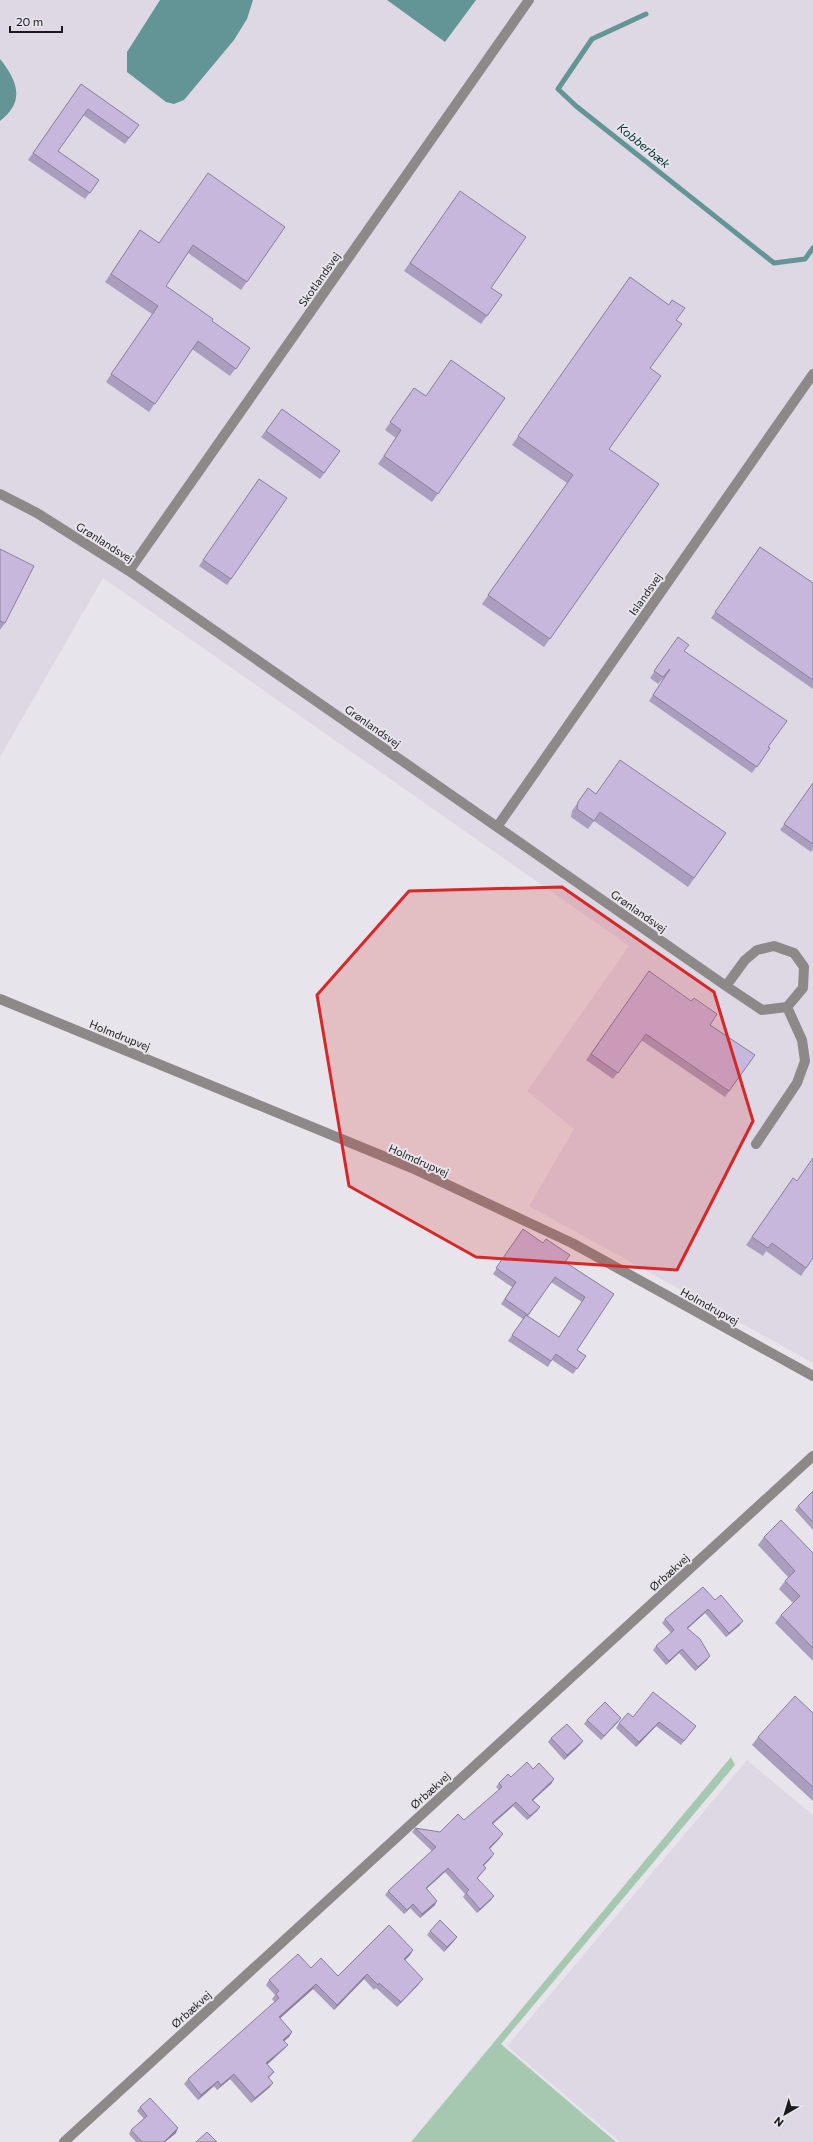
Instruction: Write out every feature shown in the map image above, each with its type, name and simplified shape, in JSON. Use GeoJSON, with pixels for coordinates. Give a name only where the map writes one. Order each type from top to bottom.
{"type":"FeatureCollection","features":[{"type":"Feature","properties":{"kind":"street","name":"Skotlandsvej"},"geometry":{"type":"LineString","coordinates":[[129,572],[529,0]]}},
{"type":"Feature","properties":{"kind":"street","name":"Islandsvej"},"geometry":{"type":"LineString","coordinates":[[497,827],[813,374]]}},
{"type":"Feature","properties":{"kind":"street","name":"Grønlandsvej"},"geometry":{"type":"LineString","coordinates":[[0,494],[37,514],[129,572],[762,1010],[787,1007]]}},
{"type":"Feature","properties":{"kind":"street"},"geometry":{"type":"LineString","coordinates":[[726,986],[745,960],[757,950],[774,946],[794,953],[804,967],[803,988],[787,1007],[802,1040],[805,1061],[797,1083],[756,1144]]}},
{"type":"Feature","properties":{"kind":"street","name":"Holmdrupvej"},"geometry":{"type":"LineString","coordinates":[[0,999],[412,1168],[572,1244],[813,1376]]}},
{"type":"Feature","properties":{"kind":"street","name":"Ørbækvej"},"geometry":{"type":"LineString","coordinates":[[64,2142],[813,1456]]}},
{"type":"Feature","properties":{"kind":"highlighted area"},"geometry":{"type":"Polygon","coordinates":[[[562,887],[714,992],[753,1121],[677,1270],[476,1257],[349,1186],[317,995],[409,891],[562,887]]]}},
{"type":"Feature","properties":{"kind":"shaded area"},"geometry":{"type":"Polygon","coordinates":[[[0,0],[813,0],[813,1363],[529,1206],[574,1129],[527,1091],[629,946],[103,578],[0,757],[0,0]]]}},
{"type":"Feature","properties":{"kind":"shaded area"},"geometry":{"type":"Polygon","coordinates":[[[747,1760],[813,1815],[813,2142],[620,2142],[507,2046],[747,1760]]]}},
{"type":"Feature","properties":{"kind":"green space"},"geometry":{"type":"Polygon","coordinates":[[[731,1757],[735,1765],[501,2044],[616,2142],[411,2142],[731,1757]]]}},
{"type":"Feature","properties":{"kind":"water"},"geometry":{"type":"Polygon","coordinates":[[[160,0],[253,0],[247,19],[234,40],[184,100],[174,104],[166,102],[127,72],[127,52],[160,0]]]}},
{"type":"Feature","properties":{"kind":"water"},"geometry":{"type":"Polygon","coordinates":[[[387,0],[476,0],[445,42],[387,0]]]}},
{"type":"Feature","properties":{"kind":"water"},"geometry":{"type":"Polygon","coordinates":[[[0,59],[11,75],[16,90],[16,98],[13,106],[0,121],[0,59]]]}},
{"type":"Feature","properties":{"kind":"building"},"geometry":{"type":"Polygon","coordinates":[[[81,84],[139,125],[129,138],[88,109],[58,151],[99,180],[90,193],[33,153],[81,84]]]}},
{"type":"Feature","properties":{"kind":"building"},"geometry":{"type":"Polygon","coordinates":[[[208,173],[285,227],[247,282],[193,245],[166,286],[213,319],[212,321],[250,348],[236,369],[198,341],[155,404],[111,374],[158,306],[111,274],[140,230],[159,243],[208,173]]]}},
{"type":"Feature","properties":{"kind":"building"},"geometry":{"type":"Polygon","coordinates":[[[460,191],[526,237],[491,288],[502,295],[487,316],[410,263],[460,191]]]}},
{"type":"Feature","properties":{"kind":"building"},"geometry":{"type":"Polygon","coordinates":[[[630,277],[669,305],[672,300],[685,308],[676,320],[682,324],[650,368],[661,376],[609,449],[659,484],[550,639],[488,595],[573,475],[518,436],[630,277]]]}},
{"type":"Feature","properties":{"kind":"building"},"geometry":{"type":"Polygon","coordinates":[[[451,360],[505,398],[438,494],[384,456],[401,430],[390,422],[414,388],[426,396],[451,360]]]}},
{"type":"Feature","properties":{"kind":"building"},"geometry":{"type":"Polygon","coordinates":[[[282,409],[340,451],[324,473],[266,431],[282,409]]]}},
{"type":"Feature","properties":{"kind":"building"},"geometry":{"type":"Polygon","coordinates":[[[259,479],[287,498],[231,579],[203,560],[259,479]]]}},
{"type":"Feature","properties":{"kind":"building"},"geometry":{"type":"Polygon","coordinates":[[[760,547],[813,583],[813,680],[715,612],[760,547]]]}},
{"type":"Feature","properties":{"kind":"building"},"geometry":{"type":"Polygon","coordinates":[[[0,549],[34,566],[5,623],[0,621],[0,549]]]}},
{"type":"Feature","properties":{"kind":"building"},"geometry":{"type":"Polygon","coordinates":[[[678,637],[689,645],[684,651],[787,721],[768,747],[770,748],[757,767],[653,695],[670,669],[663,677],[654,671],[678,637]]]}},
{"type":"Feature","properties":{"kind":"building"},"geometry":{"type":"Polygon","coordinates":[[[620,760],[726,833],[694,878],[600,812],[594,821],[577,809],[578,802],[588,788],[596,794],[620,760]]]}},
{"type":"Feature","properties":{"kind":"building"},"geometry":{"type":"Polygon","coordinates":[[[813,783],[813,844],[784,824],[813,783]]]}},
{"type":"Feature","properties":{"kind":"building"},"geometry":{"type":"Polygon","coordinates":[[[649,971],[691,1001],[694,998],[717,1014],[710,1025],[755,1055],[729,1091],[646,1034],[618,1073],[591,1054],[649,971]]]}},
{"type":"Feature","properties":{"kind":"building"},"geometry":{"type":"Polygon","coordinates":[[[813,1158],[813,1258],[806,1268],[772,1243],[768,1248],[752,1237],[793,1178],[797,1181],[813,1158]]]}},
{"type":"Feature","properties":{"kind":"building"},"geometry":{"type":"Polygon","coordinates":[[[523,1229],[543,1243],[546,1239],[570,1255],[565,1262],[614,1294],[577,1350],[586,1356],[577,1369],[556,1354],[551,1361],[512,1335],[526,1315],[559,1337],[585,1297],[555,1277],[528,1315],[505,1299],[516,1282],[496,1268],[523,1229]]]}},
{"type":"Feature","properties":{"kind":"building"},"geometry":{"type":"Polygon","coordinates":[[[813,1491],[813,1522],[798,1506],[813,1491]]]}},
{"type":"Feature","properties":{"kind":"building"},"geometry":{"type":"Polygon","coordinates":[[[781,1520],[813,1553],[813,1648],[781,1615],[800,1596],[785,1581],[795,1571],[764,1537],[781,1520]]]}},
{"type":"Feature","properties":{"kind":"building"},"geometry":{"type":"Polygon","coordinates":[[[703,1587],[715,1600],[721,1595],[743,1621],[729,1633],[708,1609],[687,1628],[700,1639],[710,1656],[698,1667],[682,1649],[669,1661],[656,1646],[674,1630],[665,1619],[703,1587]]]}},
{"type":"Feature","properties":{"kind":"building"},"geometry":{"type":"Polygon","coordinates":[[[653,1692],[696,1726],[684,1741],[659,1722],[639,1742],[619,1723],[628,1713],[633,1717],[653,1692]]]}},
{"type":"Feature","properties":{"kind":"building"},"geometry":{"type":"Polygon","coordinates":[[[795,1696],[813,1713],[813,1787],[758,1737],[795,1696]]]}},
{"type":"Feature","properties":{"kind":"building"},"geometry":{"type":"Polygon","coordinates":[[[605,1702],[621,1718],[604,1736],[587,1720],[605,1702]]]}},
{"type":"Feature","properties":{"kind":"building"},"geometry":{"type":"Polygon","coordinates":[[[567,1724],[583,1741],[567,1755],[551,1738],[567,1724]]]}},
{"type":"Feature","properties":{"kind":"building"},"geometry":{"type":"Polygon","coordinates":[[[527,1762],[533,1769],[539,1763],[554,1779],[532,1800],[540,1807],[530,1816],[516,1802],[492,1823],[503,1834],[489,1848],[494,1854],[483,1865],[486,1868],[477,1878],[494,1896],[480,1909],[466,1893],[469,1890],[448,1868],[426,1888],[437,1901],[422,1914],[413,1904],[407,1910],[388,1891],[436,1847],[415,1828],[440,1832],[458,1814],[464,1820],[502,1787],[499,1783],[508,1774],[511,1777],[527,1762]]]}},
{"type":"Feature","properties":{"kind":"building"},"geometry":{"type":"Polygon","coordinates":[[[440,1920],[457,1937],[447,1947],[430,1931],[440,1920]]]}},
{"type":"Feature","properties":{"kind":"building"},"geometry":{"type":"Polygon","coordinates":[[[389,1925],[413,1950],[404,1959],[423,1979],[401,2002],[379,1983],[378,1985],[367,1974],[337,2005],[316,1984],[279,2017],[292,2032],[283,2040],[288,2045],[266,2063],[274,2072],[268,2077],[273,2083],[255,2098],[234,2074],[221,2085],[218,2081],[201,2095],[188,2079],[279,1998],[276,1994],[279,1991],[269,1980],[298,1954],[311,1968],[321,1958],[338,1976],[389,1925]]]}},
{"type":"Feature","properties":{"kind":"building"},"geometry":{"type":"Polygon","coordinates":[[[150,2098],[178,2128],[164,2142],[142,2142],[131,2130],[147,2116],[140,2107],[150,2098]]]}},
{"type":"Feature","properties":{"kind":"building"},"geometry":{"type":"Polygon","coordinates":[[[207,2132],[217,2142],[196,2142],[207,2132]]]}},
{"type":"Feature","properties":{"kind":"waterway","name":"Kobberbæk"},"geometry":{"type":"LineString","coordinates":[[646,14],[592,39],[558,89],[576,106],[774,263],[805,259],[813,248]]}}]}
